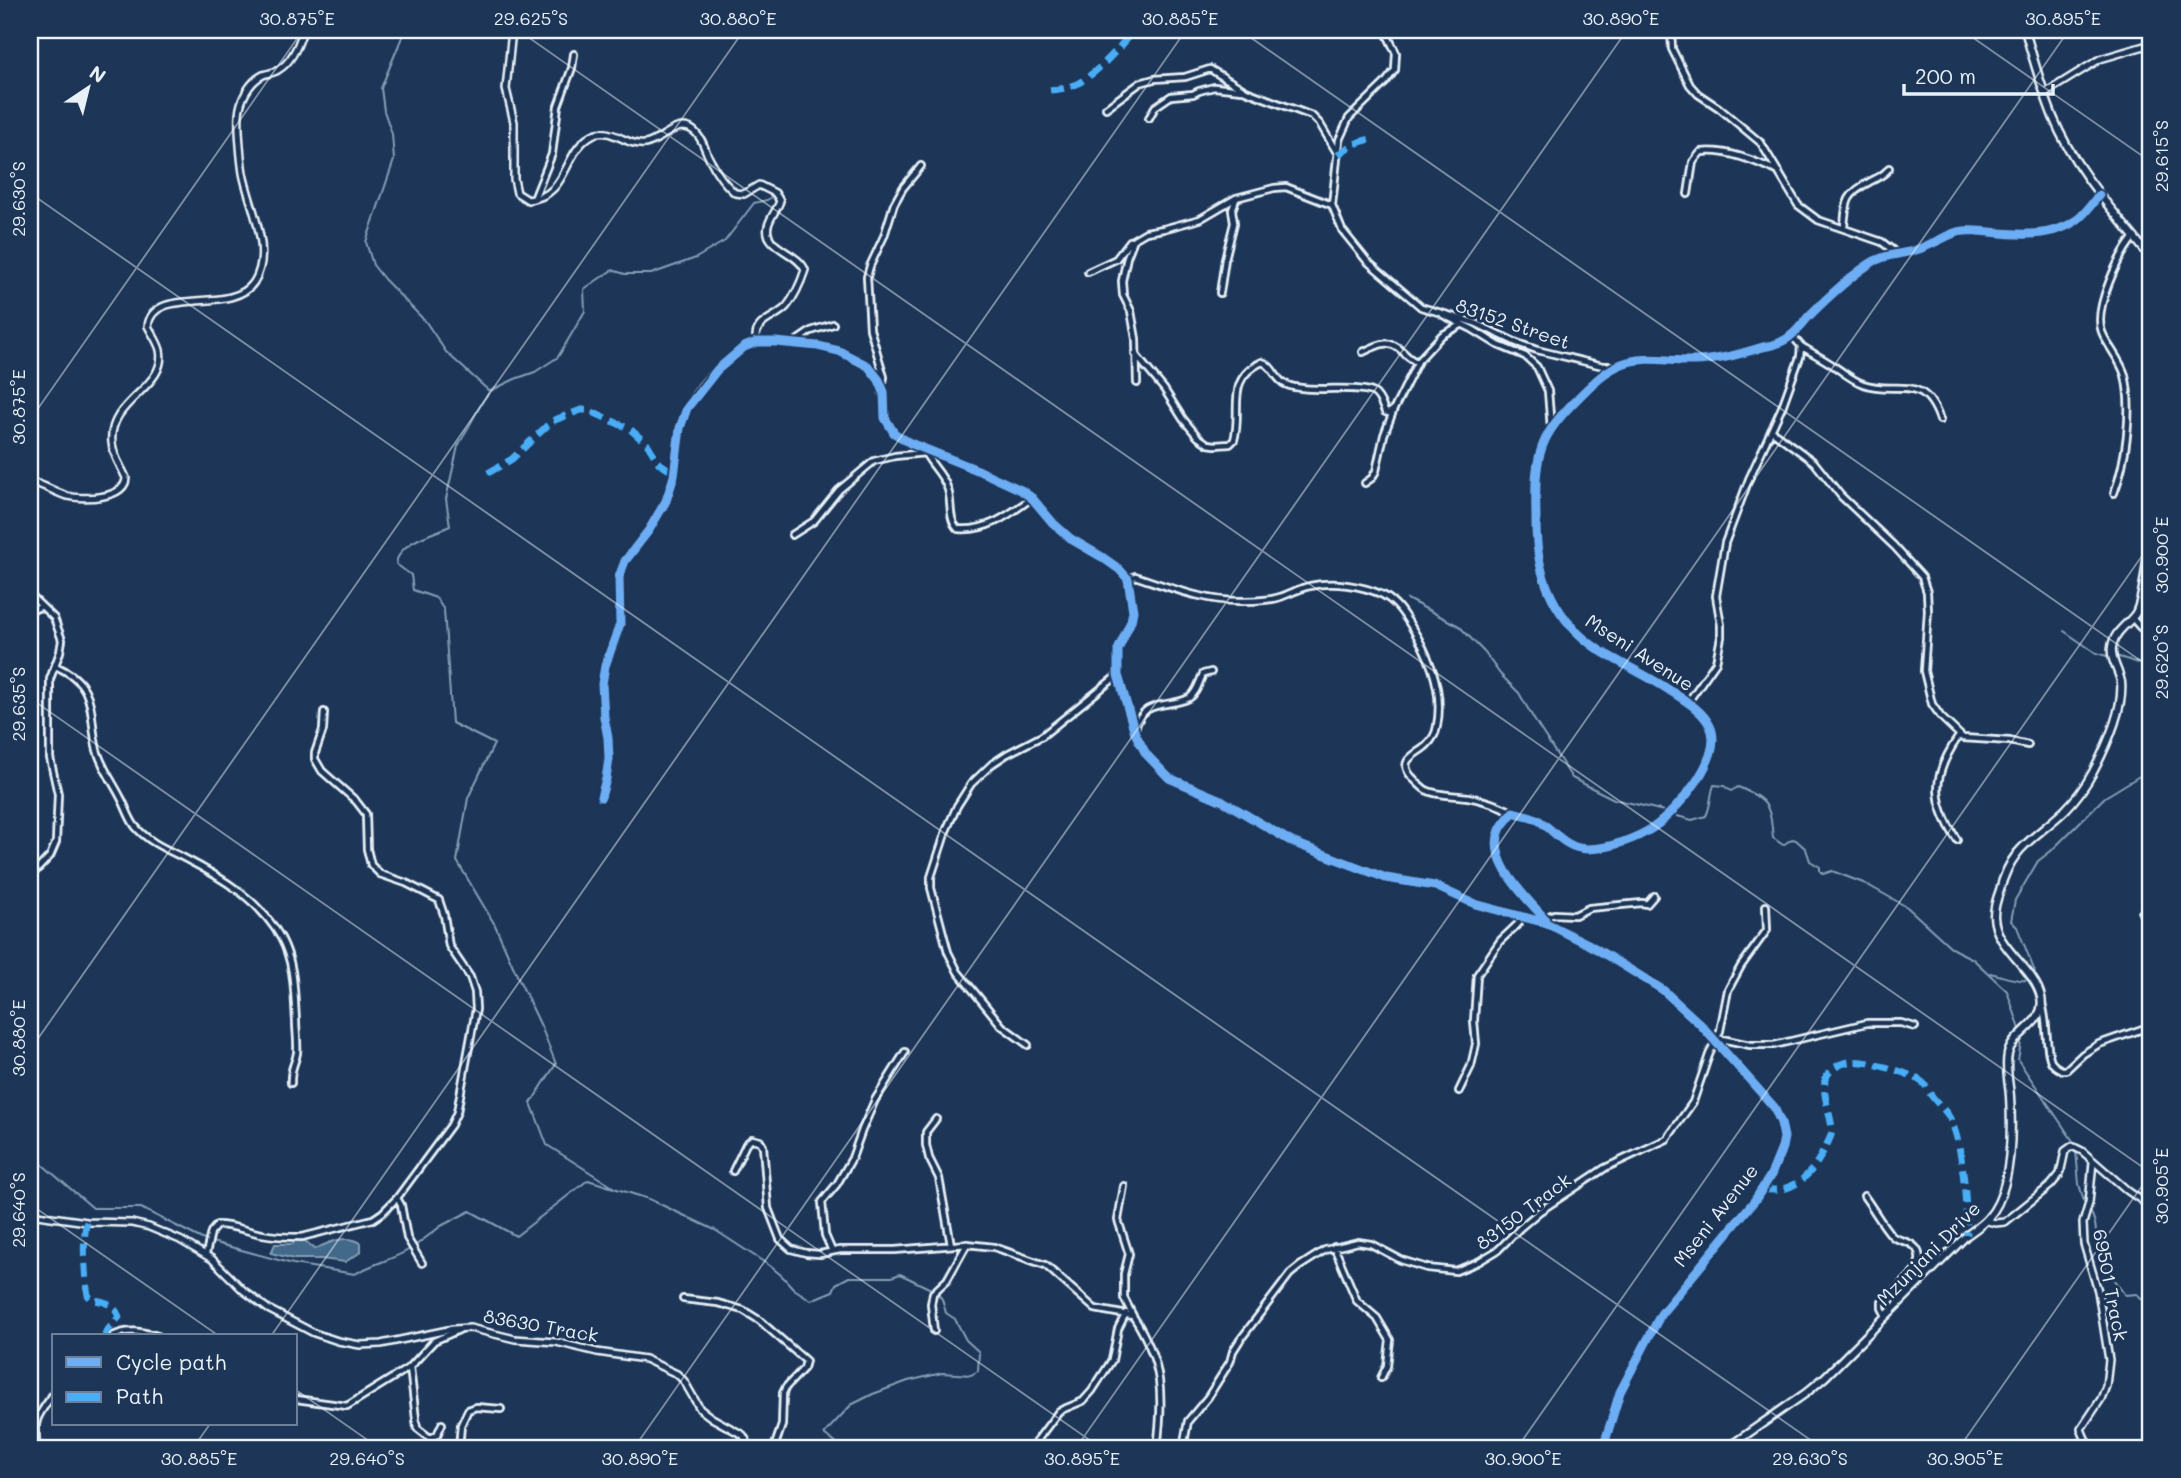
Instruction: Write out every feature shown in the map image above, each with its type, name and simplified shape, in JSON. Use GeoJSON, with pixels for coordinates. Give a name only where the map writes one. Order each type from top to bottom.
{"type":"FeatureCollection","features":[{"type":"Feature","properties":{"kind":"main road"},"geometry":{"type":"LineString","coordinates":[[2025,30],[2054,118],[2076,160],[2099,195],[2151,258]]}},
{"type":"Feature","properties":{"kind":"main road"},"geometry":{"type":"LineString","coordinates":[[2042,1003],[2032,979],[1998,933],[1994,916],[1996,902],[2017,852],[2066,809],[2093,773],[2112,729],[2121,692],[2112,657],[2113,642],[2119,630],[2132,618],[2139,604],[2151,541]]}},
{"type":"Feature","properties":{"kind":"main road","name":"Mzunjani Drive"},"geometry":{"type":"LineString","coordinates":[[1727,1448],[1806,1393],[1968,1235],[1989,1218],[2008,1176],[2008,1053],[2017,1037],[2037,1019],[2042,1003]]}},
{"type":"Feature","properties":{"kind":"street"},"geometry":{"type":"LineString","coordinates":[[30,482],[72,497],[97,497],[123,488],[127,478],[113,451],[111,439],[113,426],[124,407],[154,378],[160,368],[160,349],[148,326],[149,319],[167,305],[182,301],[231,298],[245,291],[253,282],[258,272],[261,245],[243,173],[239,114],[245,93],[260,77],[285,65],[303,30]]}},
{"type":"Feature","properties":{"kind":"street"},"geometry":{"type":"LineString","coordinates":[[512,30],[506,89],[514,122],[514,179],[517,193],[525,199],[534,200],[551,193],[583,143],[593,135],[611,134],[643,144],[676,127],[685,126],[692,129],[703,142],[712,164],[735,193],[744,194],[761,186],[778,197],[779,204],[767,228],[769,235],[776,246],[798,259],[805,270],[787,306],[757,329],[757,342]]}},
{"type":"Feature","properties":{"kind":"street"},"geometry":{"type":"LineString","coordinates":[[1088,272],[1116,260],[1129,242],[1146,232],[1200,219],[1236,198],[1286,187],[1332,205],[1339,140],[1349,118],[1385,83],[1395,69],[1396,53],[1385,30]]}},
{"type":"Feature","properties":{"kind":"street"},"geometry":{"type":"LineString","coordinates":[[1671,30],[1675,57],[1694,90],[1761,143],[1780,172],[1790,195],[1803,210],[1826,223],[1882,242],[1896,253]]}},
{"type":"Feature","properties":{"kind":"street"},"geometry":{"type":"LineString","coordinates":[[2045,93],[2100,59],[2151,44]]}},
{"type":"Feature","properties":{"kind":"street"},"geometry":{"type":"LineString","coordinates":[[534,200],[552,154],[558,106],[575,54]]}},
{"type":"Feature","properties":{"kind":"street"},"geometry":{"type":"LineString","coordinates":[[1106,108],[1140,83],[1154,79],[1185,77],[1210,69],[1246,91]]}},
{"type":"Feature","properties":{"kind":"street"},"geometry":{"type":"LineString","coordinates":[[1149,118],[1156,107],[1171,96],[1193,94],[1214,87],[1228,87],[1312,116],[1330,138],[1338,155]]}},
{"type":"Feature","properties":{"kind":"street"},"geometry":{"type":"LineString","coordinates":[[1688,194],[1694,159],[1704,151],[1751,159],[1780,172]]}},
{"type":"Feature","properties":{"kind":"street"},"geometry":{"type":"LineString","coordinates":[[922,166],[903,188],[894,204],[867,277],[870,330],[884,377],[882,387],[885,418],[890,429],[899,437],[924,451],[1012,485],[1032,498],[1071,539],[1102,557],[1128,579],[1133,611],[1118,650],[1118,675],[1135,733],[1146,754],[1169,778],[1223,801],[1292,842],[1387,878],[1435,886],[1475,904],[1520,917],[1545,920],[1554,914],[1575,915],[1589,908],[1647,904],[1654,896]]}},
{"type":"Feature","properties":{"kind":"street"},"geometry":{"type":"LineString","coordinates":[[1844,227],[1847,201],[1851,194],[1885,174],[1889,168]]}},
{"type":"Feature","properties":{"kind":"street","name":"Mseni Avenue"},"geometry":{"type":"LineString","coordinates":[[1604,1448],[1620,1392],[1661,1314],[1755,1200],[1770,1175],[1784,1137],[1773,1107],[1700,1024],[1662,990],[1590,944],[1545,920],[1508,876],[1498,852],[1500,830],[1513,812],[1538,820],[1562,840],[1580,848],[1601,848],[1636,837],[1663,821],[1701,775],[1712,749],[1713,734],[1709,723],[1688,702],[1600,650],[1572,629],[1556,608],[1540,566],[1536,538],[1539,458],[1545,439],[1588,388],[1618,366],[1639,361],[1713,360],[1774,345],[1789,338],[1813,312],[1866,266],[1881,257],[1919,249],[1964,230],[2020,235],[2055,230],[2075,221],[2099,195]]}},
{"type":"Feature","properties":{"kind":"street"},"geometry":{"type":"LineString","coordinates":[[1220,293],[1234,223],[1232,210],[1236,198]]}},
{"type":"Feature","properties":{"kind":"street","name":"83152 Street"},"geometry":{"type":"LineString","coordinates":[[1332,205],[1342,230],[1367,261],[1414,303],[1524,356],[1537,367],[1548,391],[1551,430]]}},
{"type":"Feature","properties":{"kind":"street"},"geometry":{"type":"LineString","coordinates":[[2114,493],[2122,467],[2128,391],[2120,364],[2102,332],[2099,315],[2124,249],[2134,237]]}},
{"type":"Feature","properties":{"kind":"street"},"geometry":{"type":"LineString","coordinates":[[1134,239],[1122,281],[1136,339],[1137,383]]}},
{"type":"Feature","properties":{"kind":"street","name":"83152 Street"},"geometry":{"type":"LineString","coordinates":[[1439,313],[1475,323],[1537,350],[1603,366],[1618,366]]}},
{"type":"Feature","properties":{"kind":"street"},"geometry":{"type":"LineString","coordinates":[[795,343],[811,331],[833,324]]}},
{"type":"Feature","properties":{"kind":"street"},"geometry":{"type":"LineString","coordinates":[[1365,483],[1376,471],[1384,435],[1418,361],[1442,335],[1461,324]]}},
{"type":"Feature","properties":{"kind":"street"},"geometry":{"type":"LineString","coordinates":[[1794,332],[1795,339],[1801,346],[1865,384],[1907,387],[1924,393],[1932,402],[1940,421]]}},
{"type":"Feature","properties":{"kind":"street"},"geometry":{"type":"LineString","coordinates":[[601,797],[609,759],[602,684],[605,666],[620,624],[621,571],[666,501],[674,476],[680,428],[687,408],[696,394],[729,358],[744,347],[757,342],[795,343],[839,351],[868,366],[882,387]]}},
{"type":"Feature","properties":{"kind":"street"},"geometry":{"type":"LineString","coordinates":[[1363,352],[1388,342],[1413,361],[1418,361]]}},
{"type":"Feature","properties":{"kind":"street"},"geometry":{"type":"LineString","coordinates":[[1688,702],[1716,662],[1721,625],[1716,596],[1725,543],[1797,367],[1801,346]]}},
{"type":"Feature","properties":{"kind":"street"},"geometry":{"type":"LineString","coordinates":[[1135,354],[1164,389],[1193,433],[1211,445],[1230,444],[1235,439],[1238,385],[1250,370],[1262,362],[1289,386],[1368,390],[1377,396],[1385,411],[1389,413],[1394,410]]}},
{"type":"Feature","properties":{"kind":"street"},"geometry":{"type":"LineString","coordinates":[[1772,430],[1814,462],[1841,496],[1899,551],[1923,578],[1928,611],[1924,671],[1933,704],[1941,717],[1959,736],[1968,739],[2028,745]]}},
{"type":"Feature","properties":{"kind":"street"},"geometry":{"type":"LineString","coordinates":[[924,451],[948,489],[952,522],[958,528],[970,529],[998,521],[1032,498]]}},
{"type":"Feature","properties":{"kind":"street"},"geometry":{"type":"LineString","coordinates":[[792,534],[814,521],[839,490],[874,461],[924,451]]}},
{"type":"Feature","properties":{"kind":"street"},"geometry":{"type":"LineString","coordinates":[[1128,579],[1135,576],[1165,587],[1226,600],[1270,599],[1307,587],[1339,584],[1387,597],[1402,611],[1427,654],[1433,668],[1438,699],[1437,729],[1426,746],[1408,759],[1408,773],[1427,790],[1497,804],[1513,812]]}},
{"type":"Feature","properties":{"kind":"street"},"geometry":{"type":"LineString","coordinates":[[30,595],[54,618],[62,640],[50,679],[50,758],[58,794],[57,837],[50,856],[30,877]]}},
{"type":"Feature","properties":{"kind":"street"},"geometry":{"type":"LineString","coordinates":[[30,611],[41,606]]}},
{"type":"Feature","properties":{"kind":"street"},"geometry":{"type":"LineString","coordinates":[[2132,618],[2140,627],[2151,633]]}},
{"type":"Feature","properties":{"kind":"street"},"geometry":{"type":"LineString","coordinates":[[55,666],[73,674],[83,688],[90,705],[97,750],[102,764],[140,832],[162,848],[198,865],[243,893],[265,915],[279,935],[292,969],[295,990],[297,1050],[291,1070],[291,1083]]}},
{"type":"Feature","properties":{"kind":"street"},"geometry":{"type":"LineString","coordinates":[[1135,733],[1138,721],[1146,710],[1188,698],[1195,691],[1203,674],[1211,672]]}},
{"type":"Feature","properties":{"kind":"street"},"geometry":{"type":"LineString","coordinates":[[1028,1045],[997,1021],[952,962],[930,888],[931,877],[952,817],[979,775],[1007,754],[1042,736],[1118,675]]}},
{"type":"Feature","properties":{"kind":"street"},"geometry":{"type":"LineString","coordinates":[[206,1254],[211,1232],[217,1225],[233,1226],[261,1234],[302,1237],[373,1219],[397,1198],[443,1138],[457,1112],[476,1009],[475,992],[468,971],[449,946],[439,900],[406,883],[380,874],[371,865],[367,849],[366,814],[360,805],[322,771],[315,759],[323,730],[324,712]]}},
{"type":"Feature","properties":{"kind":"street"},"geometry":{"type":"LineString","coordinates":[[1957,840],[1944,815],[1938,789],[1943,762],[1959,736]]}},
{"type":"Feature","properties":{"kind":"street","name":"83150 Track"},"geometry":{"type":"LineString","coordinates":[[1183,1448],[1188,1421],[1208,1397],[1230,1363],[1233,1351],[1279,1288],[1300,1265],[1334,1247],[1364,1242],[1401,1260],[1427,1268],[1450,1272],[1464,1268],[1488,1257],[1540,1211],[1605,1168],[1667,1139],[1693,1102],[1720,1031],[1728,990],[1767,930],[1766,906]]}},
{"type":"Feature","properties":{"kind":"street"},"geometry":{"type":"LineString","coordinates":[[2142,913],[2151,908]]}},
{"type":"Feature","properties":{"kind":"street"},"geometry":{"type":"LineString","coordinates":[[1459,1091],[1471,1066],[1476,1044],[1474,1021],[1477,975],[1520,917]]}},
{"type":"Feature","properties":{"kind":"street"},"geometry":{"type":"LineString","coordinates":[[2042,1003],[2046,1014],[2049,1054],[2052,1063],[2062,1070],[2066,1070],[2099,1044],[2151,1026]]}},
{"type":"Feature","properties":{"kind":"street"},"geometry":{"type":"LineString","coordinates":[[1716,1040],[1774,1045],[1867,1023],[1900,1023],[1915,1027]]}},
{"type":"Feature","properties":{"kind":"street"},"geometry":{"type":"LineString","coordinates":[[832,1251],[825,1235],[822,1202],[837,1184],[852,1158],[875,1100],[905,1052]]}},
{"type":"Feature","properties":{"kind":"street"},"geometry":{"type":"LineString","coordinates":[[936,1119],[926,1132],[926,1145],[939,1178],[951,1245]]}},
{"type":"Feature","properties":{"kind":"street"},"geometry":{"type":"LineString","coordinates":[[733,1171],[746,1144],[752,1139],[760,1141],[763,1146],[768,1208],[782,1242],[790,1248],[806,1253],[967,1244],[994,1247],[1052,1270],[1095,1309],[1133,1316]]}},
{"type":"Feature","properties":{"kind":"street"},"geometry":{"type":"LineString","coordinates":[[1989,1218],[1988,1221],[1992,1223],[2005,1222],[2051,1185],[2060,1174],[2064,1154],[2070,1146],[2082,1151],[2151,1207]]}},
{"type":"Feature","properties":{"kind":"street","name":"69501 Track"},"geometry":{"type":"LineString","coordinates":[[2089,1448],[2081,1429],[2101,1399],[2106,1386],[2109,1360],[2098,1291],[2084,1244],[2083,1223],[2089,1203],[2093,1162]]}},
{"type":"Feature","properties":{"kind":"street"},"geometry":{"type":"LineString","coordinates":[[1124,1186],[1118,1220],[1129,1254],[1124,1274],[1124,1298],[1153,1352],[1160,1383],[1162,1399],[1157,1448]]}},
{"type":"Feature","properties":{"kind":"street"},"geometry":{"type":"LineString","coordinates":[[1864,1196],[1893,1237],[1906,1240],[1916,1248],[1920,1257],[1917,1269],[1882,1303],[1887,1316]]}},
{"type":"Feature","properties":{"kind":"street"},"geometry":{"type":"LineString","coordinates":[[397,1198],[401,1205],[407,1238],[422,1263]]}},
{"type":"Feature","properties":{"kind":"street","name":"83630 Track"},"geometry":{"type":"LineString","coordinates":[[30,1214],[87,1222],[132,1223],[149,1227],[206,1254],[243,1290],[268,1309],[314,1333],[338,1341],[360,1345],[381,1344],[463,1328],[515,1339],[556,1342],[597,1352],[646,1359],[677,1374],[684,1381],[699,1409],[743,1434],[751,1448]]}},
{"type":"Feature","properties":{"kind":"street"},"geometry":{"type":"LineString","coordinates":[[934,1331],[931,1304],[934,1291],[947,1280],[967,1244]]}},
{"type":"Feature","properties":{"kind":"street"},"geometry":{"type":"LineString","coordinates":[[1334,1247],[1357,1301],[1377,1318],[1390,1340],[1387,1366],[1381,1378]]}},
{"type":"Feature","properties":{"kind":"street"},"geometry":{"type":"LineString","coordinates":[[683,1299],[718,1303],[743,1310],[759,1320],[806,1361],[804,1368],[783,1394],[782,1425],[774,1448]]}},
{"type":"Feature","properties":{"kind":"street"},"geometry":{"type":"LineString","coordinates":[[1035,1443],[1059,1411],[1083,1401],[1092,1391],[1112,1360],[1118,1329],[1126,1313]]}},
{"type":"Feature","properties":{"kind":"street"},"geometry":{"type":"LineString","coordinates":[[298,1399],[347,1406],[410,1367],[431,1344],[463,1328]]}},
{"type":"Feature","properties":{"kind":"street"},"geometry":{"type":"LineString","coordinates":[[118,1334],[152,1334]]}},
{"type":"Feature","properties":{"kind":"street"},"geometry":{"type":"LineString","coordinates":[[410,1367],[417,1428],[430,1438],[437,1436],[442,1424]]}},
{"type":"Feature","properties":{"kind":"street"},"geometry":{"type":"LineString","coordinates":[[37,1448],[32,1421],[52,1396]]}},
{"type":"Feature","properties":{"kind":"street"},"geometry":{"type":"LineString","coordinates":[[459,1448],[461,1425],[468,1410],[476,1407],[501,1409]]}},
{"type":"Feature","properties":{"kind":"water"},"geometry":{"type":"Polygon","coordinates":[[[295,1239],[305,1241],[315,1249],[350,1239],[361,1243],[361,1252],[345,1262],[294,1259],[271,1253],[275,1244],[293,1244],[295,1239]]]}},
{"type":"Feature","properties":{"kind":"waterway"},"geometry":{"type":"LineString","coordinates":[[405,30],[381,88],[384,111],[392,134],[394,160],[366,242],[373,265],[384,279],[426,322],[446,352],[489,391]]}},
{"type":"Feature","properties":{"kind":"waterway"},"geometry":{"type":"LineString","coordinates":[[613,1187],[547,1145],[531,1103],[556,1064],[495,925],[457,861],[468,798],[494,744],[452,723],[444,610],[436,598],[413,590],[411,575],[396,564],[398,556],[409,544],[450,526],[446,499],[458,446],[483,401],[490,391],[535,372],[558,357],[585,311],[584,289],[612,270],[625,274],[651,274],[696,258],[725,241],[754,203],[773,196]]}},
{"type":"Feature","properties":{"kind":"waterway"},"geometry":{"type":"LineString","coordinates":[[1407,599],[1459,626],[1485,653],[1500,674],[1519,693],[1572,778],[1614,799],[1664,811]]}},
{"type":"Feature","properties":{"kind":"waterway"},"geometry":{"type":"LineString","coordinates":[[2064,631],[2096,653],[2107,656]]}},
{"type":"Feature","properties":{"kind":"waterway"},"geometry":{"type":"LineString","coordinates":[[2116,656],[2151,667]]}},
{"type":"Feature","properties":{"kind":"waterway"},"geometry":{"type":"LineString","coordinates":[[2035,972],[2017,927],[2011,921],[2015,900],[2038,861],[2105,797],[2151,769]]}},
{"type":"Feature","properties":{"kind":"waterway"},"geometry":{"type":"LineString","coordinates":[[1670,814],[1692,820],[1706,816],[1714,785],[1724,786],[1731,791],[1738,787],[1756,796],[1769,811],[1773,838],[1783,845],[1792,839],[1796,840],[1806,849],[1810,861],[1820,867],[1823,874],[1832,871],[1866,884],[1907,907],[1953,949],[1973,959],[2007,991],[2020,1029]]}},
{"type":"Feature","properties":{"kind":"waterway"},"geometry":{"type":"LineString","coordinates":[[1990,973],[2026,980]]}},
{"type":"Feature","properties":{"kind":"waterway"},"geometry":{"type":"LineString","coordinates":[[2022,1037],[2018,1060],[2075,1144]]}},
{"type":"Feature","properties":{"kind":"waterway"},"geometry":{"type":"LineString","coordinates":[[2076,1151],[2079,1184],[2085,1205]]}},
{"type":"Feature","properties":{"kind":"waterway"},"geometry":{"type":"LineString","coordinates":[[30,1154],[93,1208],[141,1208],[204,1240]]}},
{"type":"Feature","properties":{"kind":"waterway"},"geometry":{"type":"LineString","coordinates":[[415,1246],[441,1226],[470,1211],[516,1236],[588,1180],[649,1199],[715,1230],[770,1266],[794,1289],[811,1300],[833,1291],[836,1284],[849,1277],[892,1277],[900,1274],[933,1290]]}},
{"type":"Feature","properties":{"kind":"waterway"},"geometry":{"type":"LineString","coordinates":[[2090,1211],[2099,1255],[2105,1267],[2125,1295],[2137,1294],[2151,1308]]}},
{"type":"Feature","properties":{"kind":"waterway"},"geometry":{"type":"LineString","coordinates":[[212,1242],[293,1264],[355,1274],[410,1249]]}},
{"type":"Feature","properties":{"kind":"waterway"},"geometry":{"type":"LineString","coordinates":[[842,1448],[824,1434],[851,1405],[908,1381],[942,1373],[971,1375],[978,1371],[979,1352],[966,1340],[955,1319],[946,1313],[937,1293]]}},
{"type":"Feature","properties":{"kind":"waterway"},"geometry":{"type":"LineString","coordinates":[[1243,1448],[1262,1448]]}},
{"type":"Feature","properties":{"kind":"marked path"},"geometry":{"type":"LineString","coordinates":[[1050,90],[1070,87],[1088,77],[1114,53],[1133,30]]}},
{"type":"Feature","properties":{"kind":"marked path"},"geometry":{"type":"LineString","coordinates":[[1338,155],[1354,144],[1372,139]]}},
{"type":"Feature","properties":{"kind":"marked path"},"geometry":{"type":"LineString","coordinates":[[488,473],[512,459],[552,421],[581,410],[588,410],[630,429],[648,445],[659,463],[668,469],[676,466]]}},
{"type":"Feature","properties":{"kind":"marked path"},"geometry":{"type":"LineString","coordinates":[[1763,1189],[1792,1186],[1807,1175],[1819,1159],[1832,1131],[1824,1086],[1828,1074],[1845,1063],[1871,1063],[1922,1082],[1948,1115],[1961,1156],[1967,1235]]}},
{"type":"Feature","properties":{"kind":"marked path"},"geometry":{"type":"LineString","coordinates":[[87,1222],[84,1247],[88,1295],[92,1300],[112,1306],[119,1317],[106,1334]]}},
{"type":"Feature","properties":{"kind":"cycle path"},"geometry":{"type":"LineString","coordinates":[[1546,923],[1510,878],[1498,854],[1500,830],[1513,812],[1535,818],[1566,842],[1579,848],[1595,849],[1639,836],[1664,819],[1686,796],[1705,767],[1713,738],[1710,726],[1699,711],[1583,638],[1559,611],[1551,595],[1544,579],[1537,542],[1536,481],[1541,450],[1556,422],[1595,382],[1622,364],[1648,359],[1711,360],[1776,344],[1793,334],[1845,283],[1879,259],[1925,247],[1961,231],[2024,234],[2058,229],[2081,217],[2099,195]]}},
{"type":"Feature","properties":{"kind":"cycle path"},"geometry":{"type":"LineString","coordinates":[[601,797],[609,759],[602,684],[605,666],[620,624],[619,577],[625,561],[649,530],[666,501],[674,476],[680,428],[687,408],[717,370],[744,347],[757,342],[818,346],[839,351],[868,366],[884,392],[885,418],[894,433],[910,443],[1021,490],[1071,539],[1102,557],[1128,579],[1133,611],[1118,650],[1118,675],[1135,733],[1146,754],[1169,778],[1223,801],[1292,842],[1386,878],[1435,886],[1475,904],[1546,923],[1590,945],[1663,990],[1700,1024],[1774,1107],[1784,1137],[1771,1175],[1755,1200],[1661,1314],[1620,1392],[1603,1448]]}}]}
